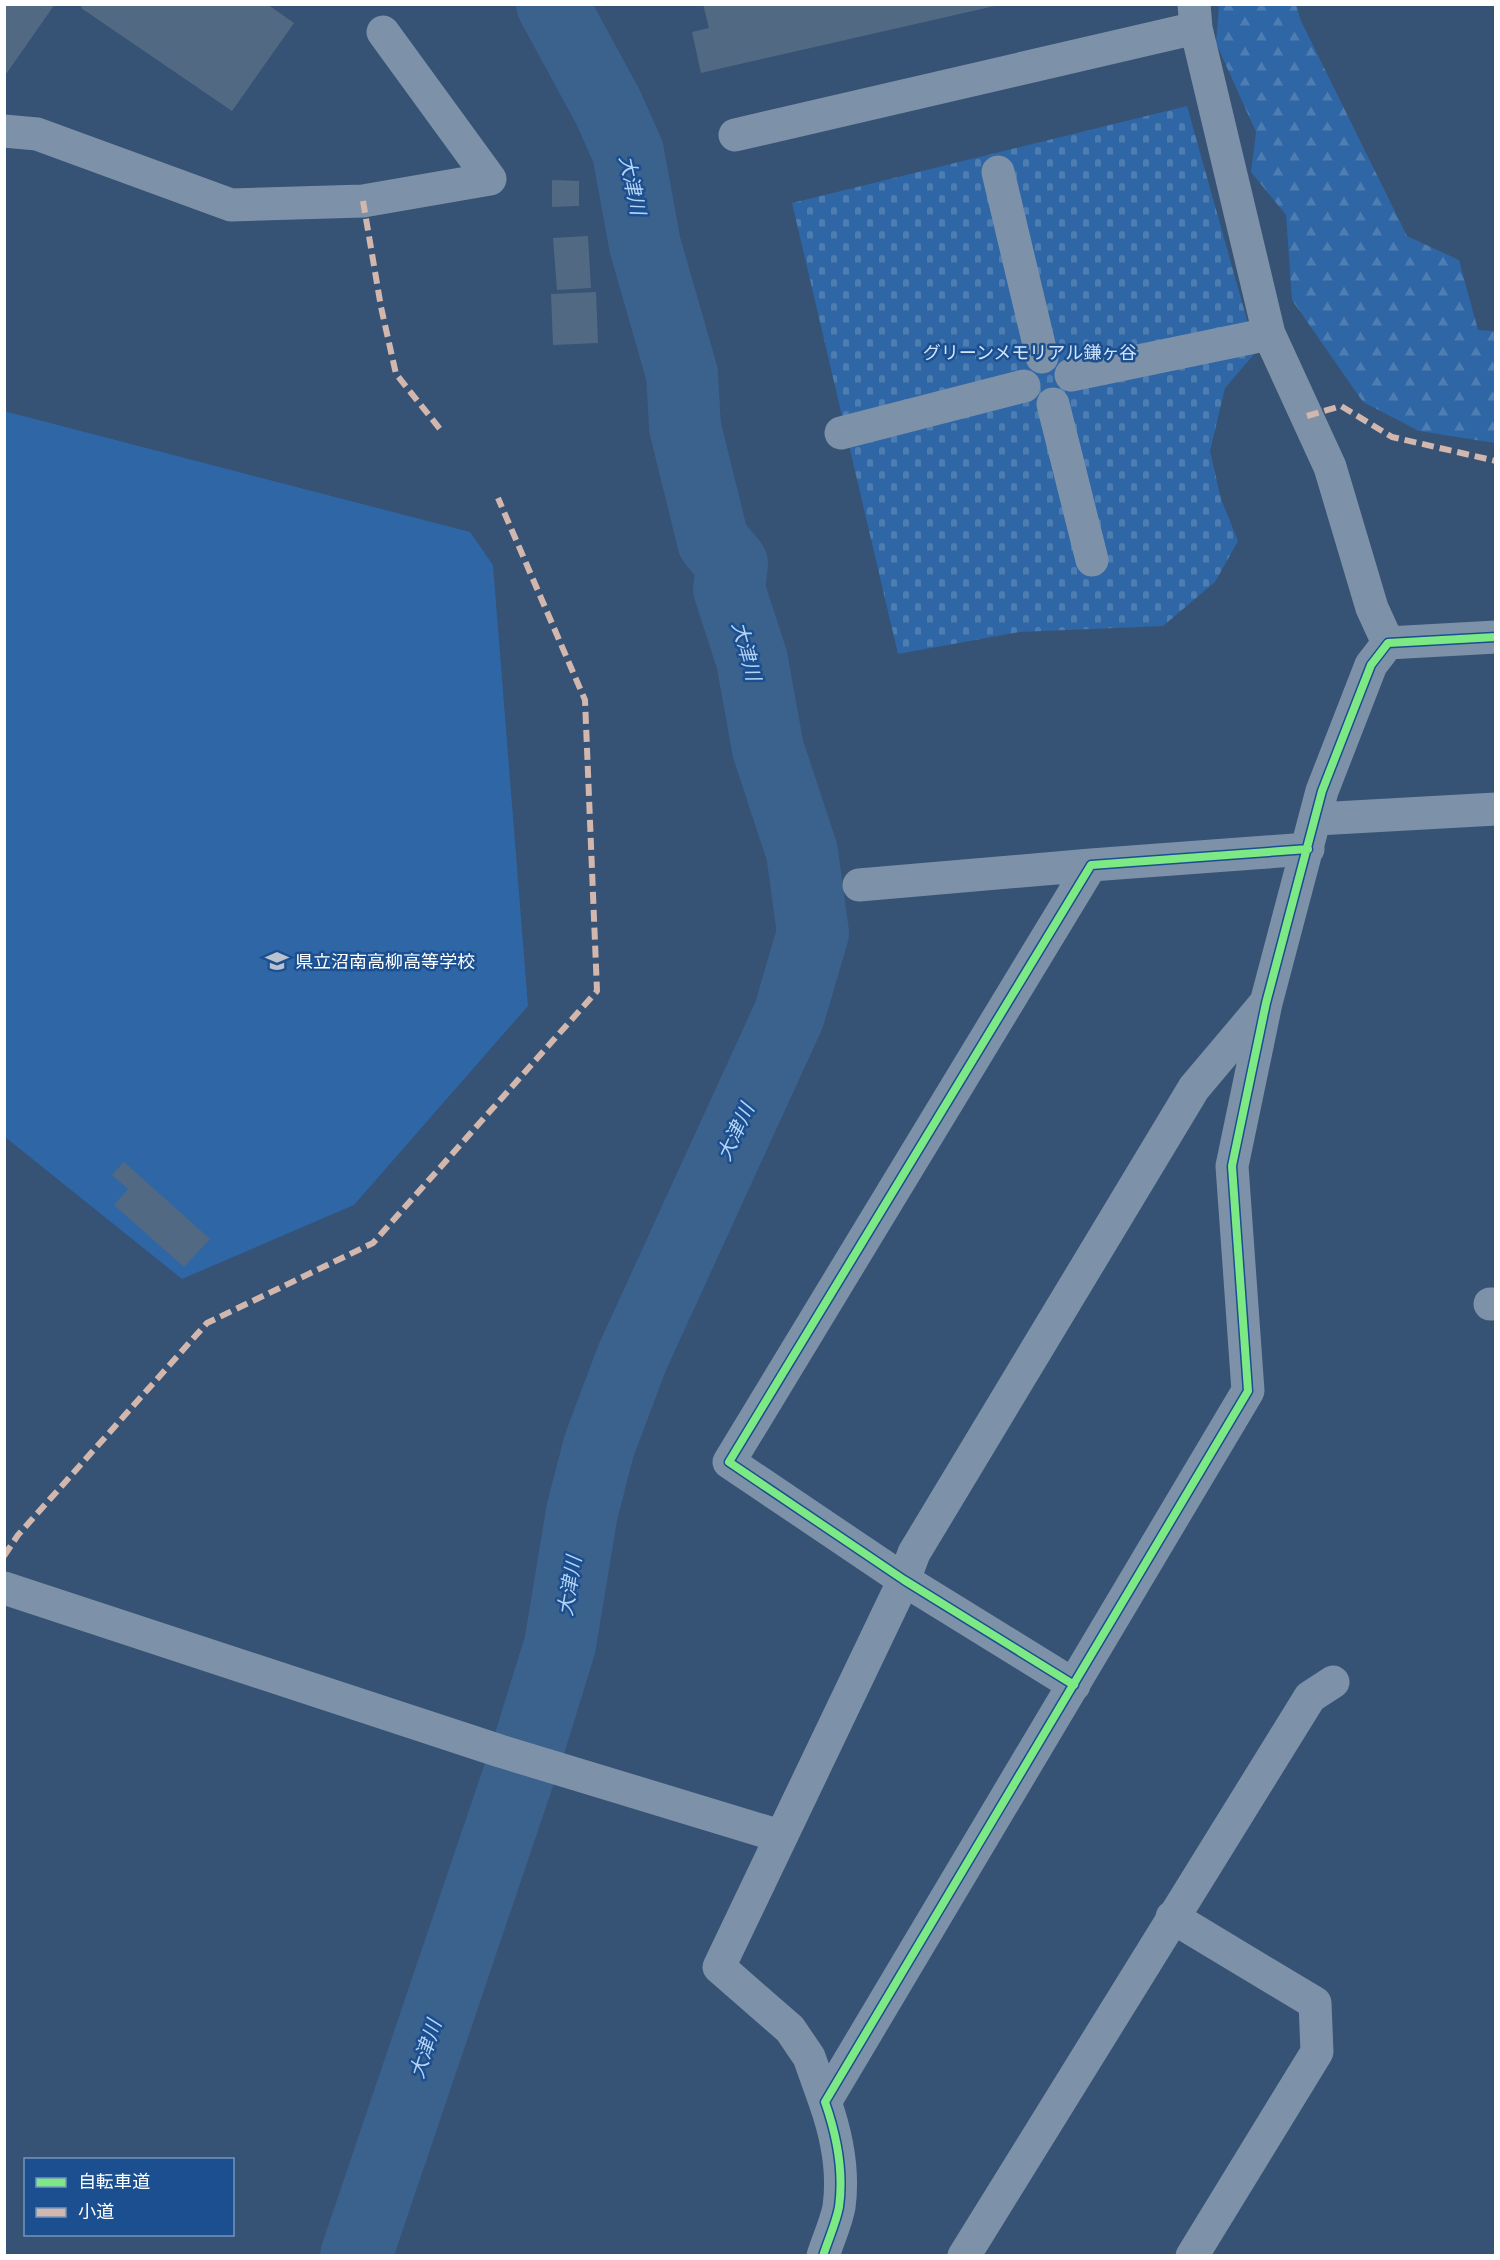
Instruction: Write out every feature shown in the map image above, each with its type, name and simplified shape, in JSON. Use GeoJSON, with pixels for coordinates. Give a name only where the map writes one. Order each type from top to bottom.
{"type":"FeatureCollection","features":[{"type":"Feature","properties":{"kind":"street"},"geometry":{"type":"LineString","coordinates":[[735,135],[1195,16],[1269,333],[1330,467],[1372,608],[1388,643]]}},
{"type":"Feature","properties":{"kind":"street"},"geometry":{"type":"LineString","coordinates":[[4,131],[37,134],[231,205],[363,201],[490,179],[383,32]]}},
{"type":"Feature","properties":{"kind":"street"},"geometry":{"type":"LineString","coordinates":[[998,172],[1042,357]]}},
{"type":"Feature","properties":{"kind":"street"},"geometry":{"type":"LineString","coordinates":[[1071,375],[1269,333]]}},
{"type":"Feature","properties":{"kind":"street"},"geometry":{"type":"LineString","coordinates":[[1042,357],[1054,358],[1065,364],[1071,375],[1070,388],[1063,398],[1053,404],[1040,403],[1029,397],[1024,386],[1024,373],[1031,363],[1042,357]]}},
{"type":"Feature","properties":{"kind":"street"},"geometry":{"type":"LineString","coordinates":[[841,433],[1024,386]]}},
{"type":"Feature","properties":{"kind":"street"},"geometry":{"type":"LineString","coordinates":[[1053,404],[1092,560]]}},
{"type":"Feature","properties":{"kind":"street"},"geometry":{"type":"LineString","coordinates":[[825,2102],[1248,1391],[1232,1166],[1266,1003],[1322,791],[1371,665],[1388,643],[1496,637]]}},
{"type":"Feature","properties":{"kind":"street"},"geometry":{"type":"LineString","coordinates":[[859,885],[1091,865],[1496,809]]}},
{"type":"Feature","properties":{"kind":"street"},"geometry":{"type":"LineString","coordinates":[[1074,1685],[904,1580],[729,1462],[1091,865]]}},
{"type":"Feature","properties":{"kind":"street"},"geometry":{"type":"LineString","coordinates":[[823,2256],[839,2208],[837,2134],[809,2057],[790,2029],[719,1967],[904,1580],[914,1553],[1194,1088],[1266,1003]]}},
{"type":"Feature","properties":{"kind":"street"},"geometry":{"type":"LineString","coordinates":[[4,1588],[500,1751],[780,1836]]}},
{"type":"Feature","properties":{"kind":"street"},"geometry":{"type":"LineString","coordinates":[[964,2256],[1310,1697],[1334,1682]]}},
{"type":"Feature","properties":{"kind":"street"},"geometry":{"type":"LineString","coordinates":[[1172,1917],[1315,2002],[1317,2052],[1192,2256]]}},
{"type":"Feature","properties":{"kind":"green space"},"geometry":{"type":"Polygon","coordinates":[[[1219,5],[1296,5],[1301,21],[1407,236],[1459,260],[1478,330],[1495,331],[1495,443],[1419,431],[1363,402],[1292,300],[1286,215],[1251,172],[1256,132],[1216,43],[1219,5]]]}},
{"type":"Feature","properties":{"kind":"green space","name":"グリーンメモリアル鎌ヶ谷"},"geometry":{"type":"Polygon","coordinates":[[[1187,106],[1256,352],[1225,388],[1210,451],[1221,499],[1238,541],[1215,582],[1163,626],[1020,632],[898,654],[792,203],[1187,106]]]}},
{"type":"Feature","properties":{"kind":"green space","name":"県立沼南高柳高等学校"},"geometry":{"type":"Polygon","coordinates":[[[4,411],[470,532],[493,565],[528,1006],[354,1205],[182,1279],[5,1137],[4,411]]]}},
{"type":"Feature","properties":{"kind":"building"},"geometry":{"type":"Polygon","coordinates":[[[4,4],[55,4],[4,77],[4,4]]]}},
{"type":"Feature","properties":{"kind":"building"},"geometry":{"type":"Polygon","coordinates":[[[83,4],[267,4],[294,23],[232,111],[81,8],[83,4]]]}},
{"type":"Feature","properties":{"kind":"building"},"geometry":{"type":"Polygon","coordinates":[[[703,4],[999,5],[701,73],[692,32],[709,28],[703,4]]]}},
{"type":"Feature","properties":{"kind":"building"},"geometry":{"type":"Polygon","coordinates":[[[552,180],[579,181],[579,206],[552,207],[552,180]]]}},
{"type":"Feature","properties":{"kind":"building"},"geometry":{"type":"Polygon","coordinates":[[[588,236],[591,288],[557,290],[553,238],[588,236]]]}},
{"type":"Feature","properties":{"kind":"building"},"geometry":{"type":"Polygon","coordinates":[[[596,292],[598,343],[553,345],[551,294],[596,292]]]}},
{"type":"Feature","properties":{"kind":"building"},"geometry":{"type":"Polygon","coordinates":[[[124,1162],[210,1239],[184,1267],[114,1205],[128,1189],[112,1175],[124,1162]]]}},
{"type":"Feature","properties":{"kind":"waterway","name":"大津川"},"geometry":{"type":"LineString","coordinates":[[356,2256],[530,1742],[560,1645],[582,1512],[599,1446],[632,1358],[789,1015],[813,933],[802,852],[768,749],[752,660],[729,589],[732,564],[713,541],[685,427],[682,374],[645,245],[628,152],[608,107],[552,4]]}},
{"type":"Feature","properties":{"kind":"marked path"},"geometry":{"type":"LineString","coordinates":[[363,201],[381,307],[396,374],[440,429]]}},
{"type":"Feature","properties":{"kind":"marked path"},"geometry":{"type":"LineString","coordinates":[[1307,416],[1341,406],[1392,437],[1496,461]]}},
{"type":"Feature","properties":{"kind":"marked path"},"geometry":{"type":"LineString","coordinates":[[4,1556],[18,1535],[207,1323],[373,1243],[597,991],[585,700],[498,498]]}},
{"type":"Feature","properties":{"kind":"cycle path"},"geometry":{"type":"LineString","coordinates":[[823,2256],[838,2213],[841,2180],[836,2141],[825,2102],[1248,1391],[1232,1166],[1266,1003],[1322,791],[1371,665],[1388,643],[1496,637]]}},
{"type":"Feature","properties":{"kind":"cycle path"},"geometry":{"type":"LineString","coordinates":[[1074,1685],[904,1580],[729,1462],[1091,865],[1308,849]]}},
{"type":"Feature","properties":{"kind":"place","name":"県立沼南高柳高等学校"},"geometry":{"type":"Point","coordinates":[277,961]}}]}
